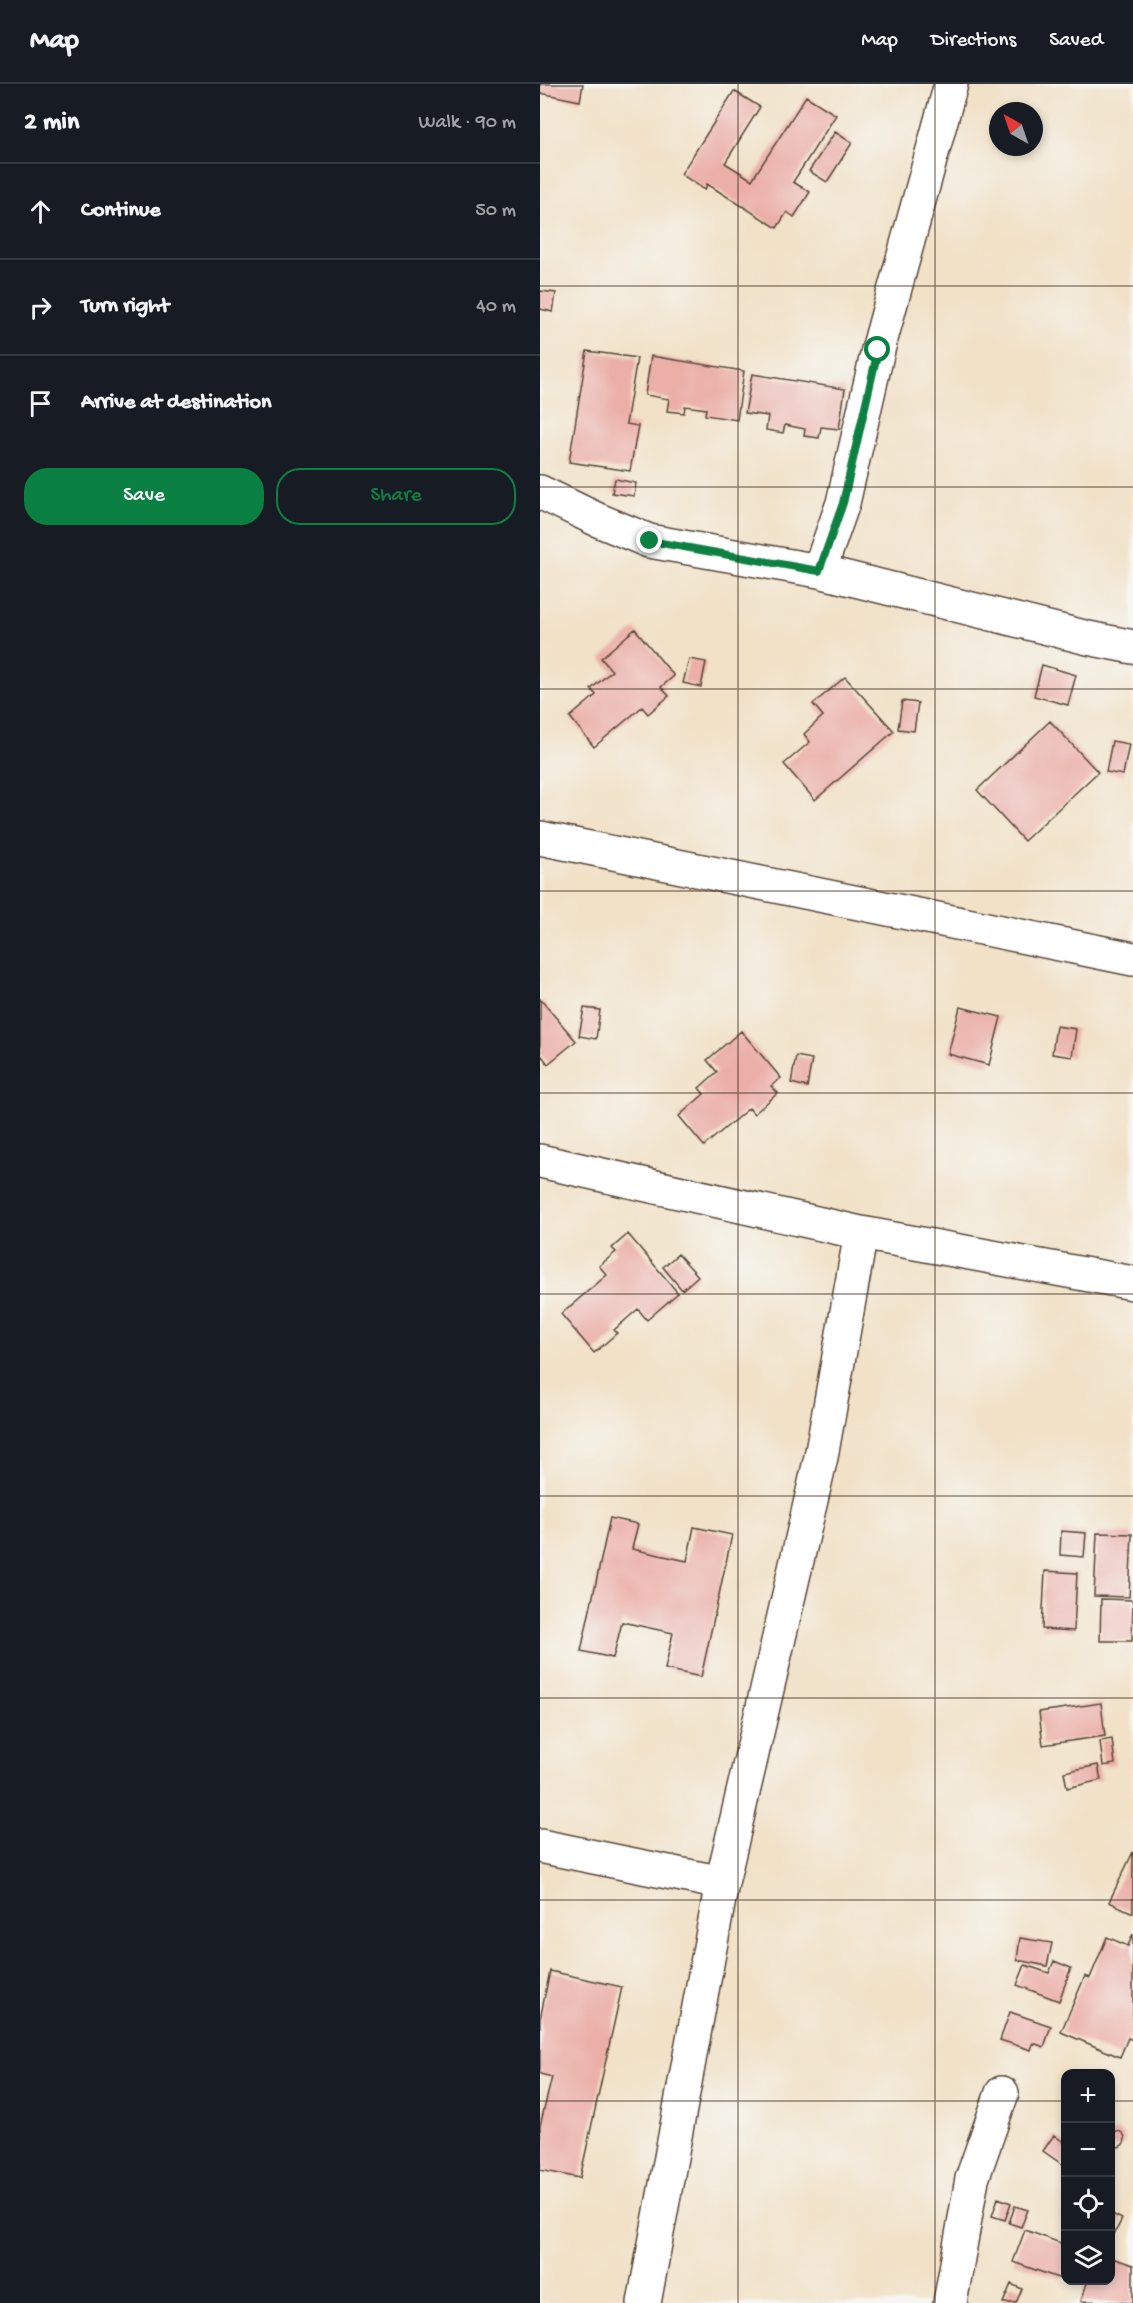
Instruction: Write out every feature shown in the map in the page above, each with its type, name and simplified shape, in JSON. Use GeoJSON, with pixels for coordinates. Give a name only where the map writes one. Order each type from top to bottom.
{"type":"FeatureCollection","features":[{"type":"Feature","properties":{"kind":"street"},"geometry":{"type":"LineString","coordinates":[[819,571],[843,503],[878,350],[951,84]]}},
{"type":"Feature","properties":{"kind":"street"},"geometry":{"type":"LineString","coordinates":[[540,492],[598,520],[650,541],[819,571],[1088,639],[1133,647]]}},
{"type":"Feature","properties":{"kind":"street"},"geometry":{"type":"LineString","coordinates":[[540,838],[1133,959]]}},
{"type":"Feature","properties":{"kind":"street"},"geometry":{"type":"LineString","coordinates":[[540,1161],[861,1233],[1133,1283]]}},
{"type":"Feature","properties":{"kind":"street"},"geometry":{"type":"LineString","coordinates":[[644,2303],[722,1883],[821,1457],[861,1233]]}},
{"type":"Feature","properties":{"kind":"street"},"geometry":{"type":"LineString","coordinates":[[540,1846],[722,1883]]}},
{"type":"Feature","properties":{"kind":"street"},"geometry":{"type":"LineString","coordinates":[[950,2303],[972,2179],[1002,2093]]}},
{"type":"Feature","properties":{"kind":"building"},"geometry":{"type":"Polygon","coordinates":[[[540,84],[583,84],[580,101],[540,93],[540,84]]]}},
{"type":"Feature","properties":{"kind":"building"},"geometry":{"type":"Polygon","coordinates":[[[734,91],[760,107],[725,163],[752,180],[806,96],[836,115],[793,182],[810,192],[794,217],[787,212],[777,228],[707,184],[705,190],[681,174],[734,91]]]}},
{"type":"Feature","properties":{"kind":"building"},"geometry":{"type":"Polygon","coordinates":[[[835,132],[852,143],[827,182],[809,171],[835,132]]]}},
{"type":"Feature","properties":{"kind":"building"},"geometry":{"type":"Polygon","coordinates":[[[540,291],[556,293],[553,312],[540,309],[540,291]]]}},
{"type":"Feature","properties":{"kind":"building"},"geometry":{"type":"Polygon","coordinates":[[[587,351],[637,358],[626,424],[638,426],[630,471],[569,462],[587,351]]]}},
{"type":"Feature","properties":{"kind":"building"},"geometry":{"type":"Polygon","coordinates":[[[651,356],[744,371],[737,420],[705,415],[706,409],[685,406],[684,413],[667,411],[669,399],[645,395],[651,356]]]}},
{"type":"Feature","properties":{"kind":"building"},"geometry":{"type":"Polygon","coordinates":[[[752,374],[845,389],[839,429],[821,427],[819,438],[804,436],[805,429],[785,425],[783,433],[766,430],[768,416],[745,413],[752,374]]]}},
{"type":"Feature","properties":{"kind":"building"},"geometry":{"type":"Polygon","coordinates":[[[615,479],[636,483],[634,496],[612,493],[615,479]]]}},
{"type":"Feature","properties":{"kind":"building"},"geometry":{"type":"Polygon","coordinates":[[[635,629],[674,676],[661,687],[669,696],[648,714],[642,707],[594,747],[570,717],[596,695],[591,689],[612,671],[601,658],[635,629]]]}},
{"type":"Feature","properties":{"kind":"building"},"geometry":{"type":"Polygon","coordinates":[[[689,659],[706,662],[701,687],[683,683],[689,659]]]}},
{"type":"Feature","properties":{"kind":"building"},"geometry":{"type":"Polygon","coordinates":[[[1042,665],[1076,675],[1068,705],[1034,696],[1042,665]]]}},
{"type":"Feature","properties":{"kind":"building"},"geometry":{"type":"Polygon","coordinates":[[[845,677],[894,731],[815,800],[784,764],[810,742],[804,734],[823,716],[813,704],[845,677]]]}},
{"type":"Feature","properties":{"kind":"building"},"geometry":{"type":"Polygon","coordinates":[[[902,701],[918,703],[914,731],[898,729],[902,701]]]}},
{"type":"Feature","properties":{"kind":"building"},"geometry":{"type":"Polygon","coordinates":[[[1050,721],[1098,772],[1024,841],[977,790],[1050,721]]]}},
{"type":"Feature","properties":{"kind":"building"},"geometry":{"type":"Polygon","coordinates":[[[1112,741],[1129,744],[1123,775],[1106,772],[1112,741]]]}},
{"type":"Feature","properties":{"kind":"building"},"geometry":{"type":"Polygon","coordinates":[[[540,999],[576,1041],[548,1064],[542,1056],[540,1057],[540,999]]]}},
{"type":"Feature","properties":{"kind":"building"},"geometry":{"type":"Polygon","coordinates":[[[960,1007],[1001,1017],[989,1065],[948,1054],[960,1007]]]}},
{"type":"Feature","properties":{"kind":"building"},"geometry":{"type":"Polygon","coordinates":[[[584,1008],[600,1010],[596,1039],[579,1036],[584,1008]]]}},
{"type":"Feature","properties":{"kind":"building"},"geometry":{"type":"Polygon","coordinates":[[[1056,1026],[1076,1029],[1072,1057],[1052,1054],[1056,1026]]]}},
{"type":"Feature","properties":{"kind":"building"},"geometry":{"type":"Polygon","coordinates":[[[741,1031],[781,1078],[771,1086],[778,1093],[754,1114],[749,1108],[704,1146],[679,1116],[704,1094],[699,1088],[717,1072],[707,1060],[741,1031]]]}},
{"type":"Feature","properties":{"kind":"building"},"geometry":{"type":"Polygon","coordinates":[[[796,1056],[812,1059],[807,1087],[791,1083],[796,1056]]]}},
{"type":"Feature","properties":{"kind":"building"},"geometry":{"type":"Polygon","coordinates":[[[628,1234],[678,1293],[647,1320],[638,1309],[614,1330],[617,1333],[594,1353],[561,1314],[607,1275],[599,1266],[616,1252],[612,1248],[628,1234]]]}},
{"type":"Feature","properties":{"kind":"building"},"geometry":{"type":"Polygon","coordinates":[[[678,1254],[698,1276],[682,1290],[663,1267],[678,1254]]]}},
{"type":"Feature","properties":{"kind":"building"},"geometry":{"type":"Polygon","coordinates":[[[610,1518],[638,1524],[632,1549],[687,1561],[694,1527],[732,1535],[701,1677],[665,1669],[673,1633],[622,1622],[613,1658],[581,1651],[610,1518]]]}},
{"type":"Feature","properties":{"kind":"building"},"geometry":{"type":"Polygon","coordinates":[[[1061,1531],[1086,1533],[1084,1557],[1060,1555],[1061,1531]]]}},
{"type":"Feature","properties":{"kind":"building"},"geometry":{"type":"Polygon","coordinates":[[[1097,1533],[1132,1534],[1129,1597],[1094,1596],[1097,1533]]]}},
{"type":"Feature","properties":{"kind":"building"},"geometry":{"type":"Polygon","coordinates":[[[1045,1571],[1077,1573],[1074,1631],[1042,1629],[1045,1571]]]}},
{"type":"Feature","properties":{"kind":"building"},"geometry":{"type":"Polygon","coordinates":[[[1101,1599],[1133,1600],[1132,1641],[1100,1641],[1101,1599]]]}},
{"type":"Feature","properties":{"kind":"building"},"geometry":{"type":"Polygon","coordinates":[[[1101,1703],[1105,1736],[1043,1745],[1039,1712],[1101,1703]]]}},
{"type":"Feature","properties":{"kind":"building"},"geometry":{"type":"Polygon","coordinates":[[[1112,1739],[1115,1764],[1103,1766],[1100,1741],[1112,1739]]]}},
{"type":"Feature","properties":{"kind":"building"},"geometry":{"type":"Polygon","coordinates":[[[1098,1765],[1101,1780],[1067,1788],[1064,1772],[1098,1765]]]}},
{"type":"Feature","properties":{"kind":"building"},"geometry":{"type":"Polygon","coordinates":[[[1133,1852],[1133,1913],[1109,1902],[1133,1852]]]}},
{"type":"Feature","properties":{"kind":"building"},"geometry":{"type":"Polygon","coordinates":[[[1133,1934],[1133,2040],[1128,2038],[1120,2057],[1061,2032],[1085,1976],[1090,1978],[1107,1937],[1128,1946],[1133,1934]]]}},
{"type":"Feature","properties":{"kind":"building"},"geometry":{"type":"Polygon","coordinates":[[[1020,1938],[1052,1943],[1047,1966],[1017,1960],[1020,1938]]]}},
{"type":"Feature","properties":{"kind":"building"},"geometry":{"type":"Polygon","coordinates":[[[1054,1961],[1071,1968],[1059,2001],[1017,1985],[1025,1965],[1049,1973],[1054,1961]]]}},
{"type":"Feature","properties":{"kind":"building"},"geometry":{"type":"Polygon","coordinates":[[[550,1971],[622,1987],[580,2178],[540,2170],[540,2126],[552,2077],[540,2074],[540,2019],[550,1971]]]}},
{"type":"Feature","properties":{"kind":"building"},"geometry":{"type":"Polygon","coordinates":[[[1010,2012],[1051,2026],[1044,2047],[1033,2043],[1031,2050],[1000,2040],[1010,2012]]]}},
{"type":"Feature","properties":{"kind":"building"},"geometry":{"type":"Polygon","coordinates":[[[1115,2131],[1120,2131],[1125,2136],[1123,2145],[1115,2147],[1115,2131]]]}},
{"type":"Feature","properties":{"kind":"building"},"geometry":{"type":"Polygon","coordinates":[[[1054,2135],[1061,2140],[1061,2164],[1043,2151],[1054,2135]]]}},
{"type":"Feature","properties":{"kind":"building"},"geometry":{"type":"Polygon","coordinates":[[[998,2198],[1011,2203],[1005,2220],[992,2216],[998,2198]]]}},
{"type":"Feature","properties":{"kind":"building"},"geometry":{"type":"Polygon","coordinates":[[[1015,2206],[1028,2210],[1021,2227],[1009,2223],[1015,2206]]]}},
{"type":"Feature","properties":{"kind":"building"},"geometry":{"type":"Polygon","coordinates":[[[1115,2216],[1122,2219],[1115,2232],[1115,2216]]]}},
{"type":"Feature","properties":{"kind":"building"},"geometry":{"type":"Polygon","coordinates":[[[1025,2230],[1061,2243],[1061,2279],[1013,2262],[1025,2230]]]}},
{"type":"Feature","properties":{"kind":"building"},"geometry":{"type":"Polygon","coordinates":[[[1115,2259],[1133,2265],[1133,2303],[1081,2301],[1086,2285],[1115,2285],[1115,2259]]]}},
{"type":"Feature","properties":{"kind":"building"},"geometry":{"type":"Polygon","coordinates":[[[1011,2284],[1022,2289],[1016,2303],[1003,2303],[1011,2284]]]}},
{"type":"Feature","properties":{"kind":"route"},"geometry":{"type":"LineString","coordinates":[[650,541],[819,571],[843,503],[878,350]]}}]}
